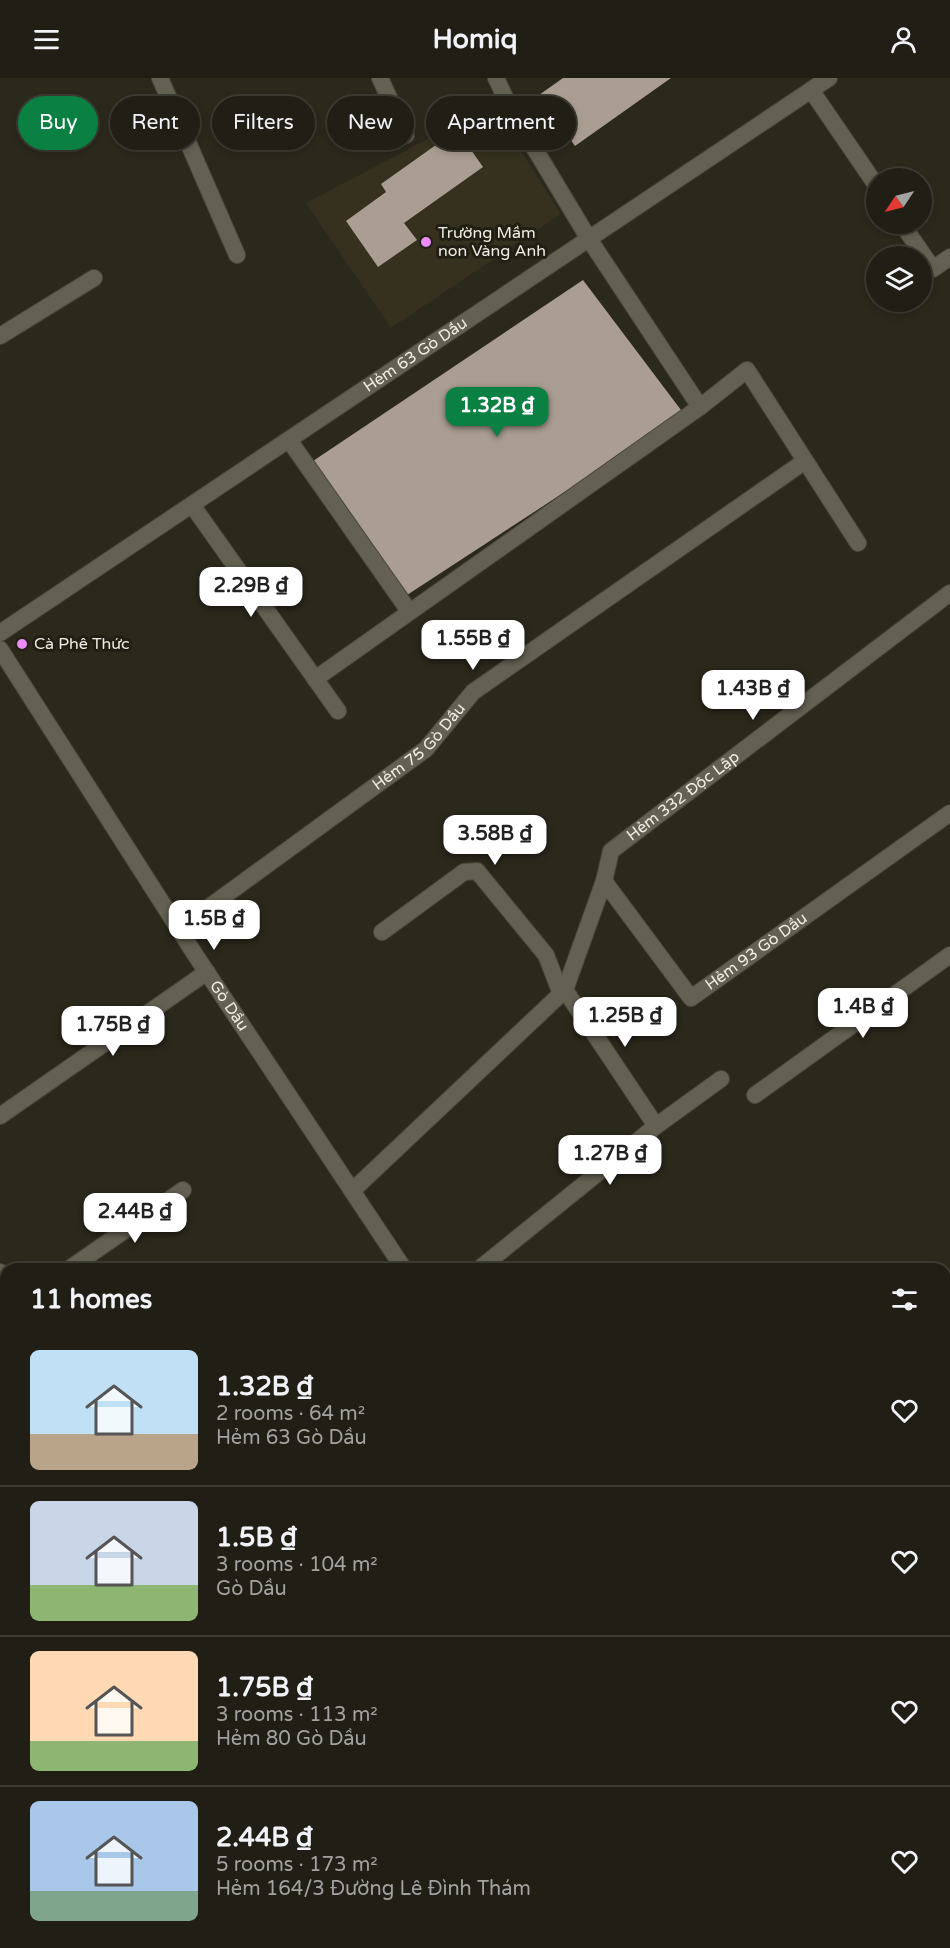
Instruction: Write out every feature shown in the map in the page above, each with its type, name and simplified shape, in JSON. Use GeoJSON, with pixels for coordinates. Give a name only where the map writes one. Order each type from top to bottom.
{"type":"FeatureCollection","features":[{"type":"Feature","properties":{"kind":"street"},"geometry":{"type":"LineString","coordinates":[[160,78],[237,255]]}},
{"type":"Feature","properties":{"kind":"street"},"geometry":{"type":"LineString","coordinates":[[380,78],[388,96]]}},
{"type":"Feature","properties":{"kind":"street"},"geometry":{"type":"LineString","coordinates":[[496,78],[509,106],[589,239],[700,407]]}},
{"type":"Feature","properties":{"kind":"street","name":"Hẻm 63 Gò Dầu"},"geometry":{"type":"LineString","coordinates":[[0,633],[829,78]]}},
{"type":"Feature","properties":{"kind":"street"},"geometry":{"type":"LineString","coordinates":[[811,90],[866,170]]}},
{"type":"Feature","properties":{"kind":"street"},"geometry":{"type":"LineString","coordinates":[[909,234],[933,269],[950,257]]}},
{"type":"Feature","properties":{"kind":"street"},"geometry":{"type":"LineString","coordinates":[[0,336],[94,278]]}},
{"type":"Feature","properties":{"kind":"street"},"geometry":{"type":"LineString","coordinates":[[315,679],[700,407],[747,370],[858,543]]}},
{"type":"Feature","properties":{"kind":"street"},"geometry":{"type":"LineString","coordinates":[[289,440],[409,611]]}},
{"type":"Feature","properties":{"kind":"street","name":"Hẻm 75 Gò Dầu"},"geometry":{"type":"LineString","coordinates":[[179,929],[426,749],[473,692],[805,461]]}},
{"type":"Feature","properties":{"kind":"street"},"geometry":{"type":"LineString","coordinates":[[192,505],[338,711]]}},
{"type":"Feature","properties":{"kind":"street","name":"Hẻm 332 Độc Lập"},"geometry":{"type":"LineString","coordinates":[[604,882],[611,851],[950,593]]}},
{"type":"Feature","properties":{"kind":"street","name":"Gò Dầu"},"geometry":{"type":"LineString","coordinates":[[0,649],[207,972],[400,1263]]}},
{"type":"Feature","properties":{"kind":"street","name":"Hẻm 93 Gò Dầu"},"geometry":{"type":"LineString","coordinates":[[604,882],[691,998],[950,813]]}},
{"type":"Feature","properties":{"kind":"street"},"geometry":{"type":"LineString","coordinates":[[382,932],[464,872],[477,871],[546,955],[563,992],[656,1126]]}},
{"type":"Feature","properties":{"kind":"street"},"geometry":{"type":"LineString","coordinates":[[352,1191],[563,992],[604,882]]}},
{"type":"Feature","properties":{"kind":"street"},"geometry":{"type":"LineString","coordinates":[[755,1095],[950,955]]}},
{"type":"Feature","properties":{"kind":"street"},"geometry":{"type":"LineString","coordinates":[[0,1116],[207,972]]}},
{"type":"Feature","properties":{"kind":"street"},"geometry":{"type":"LineString","coordinates":[[486,1263],[656,1126],[721,1078]]}},
{"type":"Feature","properties":{"kind":"street"},"geometry":{"type":"LineString","coordinates":[[78,1263],[183,1190]]}},
{"type":"Feature","properties":{"kind":"shaded area","name":"Trường Mầm non Vàng Anh"},"geometry":{"type":"Polygon","coordinates":[[[426,140],[426,150],[520,150],[561,214],[391,328],[306,203],[407,150],[414,150],[414,146],[426,140]]]}},
{"type":"Feature","properties":{"kind":"building"},"geometry":{"type":"Polygon","coordinates":[[[563,78],[671,78],[576,145],[576,96],[539,95],[563,78]]]}},
{"type":"Feature","properties":{"kind":"building"},"geometry":{"type":"Polygon","coordinates":[[[429,150],[471,150],[483,167],[404,223],[417,240],[378,267],[346,221],[386,192],[381,184],[429,150]]]}},
{"type":"Feature","properties":{"kind":"building"},"geometry":{"type":"Polygon","coordinates":[[[583,280],[684,414],[404,597],[313,461],[583,280]]]}},
{"type":"Feature","properties":{"kind":"place","name":"Trường Mầm non Vàng Anh"},"geometry":{"type":"Point","coordinates":[426,242]}},
{"type":"Feature","properties":{"kind":"place","name":"Cà Phê Thức"},"geometry":{"type":"Point","coordinates":[22,644]}}]}
